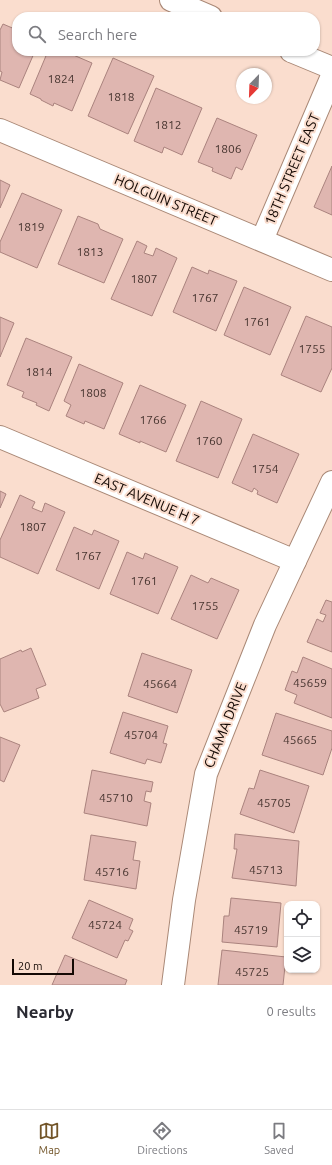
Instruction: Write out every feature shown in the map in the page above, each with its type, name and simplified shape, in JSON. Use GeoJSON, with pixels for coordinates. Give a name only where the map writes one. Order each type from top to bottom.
{"type":"FeatureCollection","features":[{"type":"Feature","properties":{"kind":"street"},"geometry":{"type":"LineString","coordinates":[[171,0],[199,12]]}},
{"type":"Feature","properties":{"kind":"street"},"geometry":{"type":"LineString","coordinates":[[303,56],[332,68]]}},
{"type":"Feature","properties":{"kind":"street","name":"18TH STREET EAST"},"geometry":{"type":"LineString","coordinates":[[262,240],[332,76]]}},
{"type":"Feature","properties":{"kind":"street","name":"HOLGUIN STREET"},"geometry":{"type":"LineString","coordinates":[[0,130],[332,270]]}},
{"type":"Feature","properties":{"kind":"street","name":"EAST AVENUE H 7"},"geometry":{"type":"LineString","coordinates":[[0,437],[295,561]]}},
{"type":"Feature","properties":{"kind":"street","name":"CHAMA DRIVE"},"geometry":{"type":"LineString","coordinates":[[173,985],[184,900],[206,774],[265,625],[332,482]]}},
{"type":"Feature","properties":{"kind":"building"},"geometry":{"type":"Polygon","coordinates":[[[3,24],[12,28],[12,56],[33,56],[19,88],[0,80],[2,72],[0,71],[0,30],[3,24]]]}},
{"type":"Feature","properties":{"kind":"building"},"geometry":{"type":"Polygon","coordinates":[[[46,56],[76,56],[92,63],[72,111],[54,103],[53,106],[30,94],[46,56]]]}},
{"type":"Feature","properties":{"kind":"building"},"geometry":{"type":"Polygon","coordinates":[[[113,58],[154,76],[128,134],[88,116],[113,58]]]}},
{"type":"Feature","properties":{"kind":"building"},"geometry":{"type":"Polygon","coordinates":[[[156,88],[202,108],[182,155],[164,147],[162,153],[134,141],[156,88]]]}},
{"type":"Feature","properties":{"kind":"building"},"geometry":{"type":"Polygon","coordinates":[[[217,118],[257,135],[242,170],[236,167],[231,179],[212,171],[213,168],[198,162],[217,118]]]}},
{"type":"Feature","properties":{"kind":"building"},"geometry":{"type":"Polygon","coordinates":[[[332,166],[332,215],[314,207],[332,166]]]}},
{"type":"Feature","properties":{"kind":"building"},"geometry":{"type":"Polygon","coordinates":[[[0,180],[10,185],[0,208],[0,180]]]}},
{"type":"Feature","properties":{"kind":"building"},"geometry":{"type":"Polygon","coordinates":[[[22,193],[62,210],[37,268],[0,252],[0,242],[22,193]]]}},
{"type":"Feature","properties":{"kind":"building"},"geometry":{"type":"Polygon","coordinates":[[[78,216],[98,224],[100,229],[123,239],[104,283],[58,264],[78,216]]]}},
{"type":"Feature","properties":{"kind":"building"},"geometry":{"type":"Polygon","coordinates":[[[137,241],[147,246],[144,253],[153,256],[156,248],[177,258],[152,316],[111,299],[137,241]]]}},
{"type":"Feature","properties":{"kind":"building"},"geometry":{"type":"Polygon","coordinates":[[[192,267],[208,274],[209,270],[237,281],[216,331],[173,312],[192,267]]]}},
{"type":"Feature","properties":{"kind":"building"},"geometry":{"type":"Polygon","coordinates":[[[244,287],[291,307],[270,355],[224,335],[244,287]]]}},
{"type":"Feature","properties":{"kind":"building"},"geometry":{"type":"Polygon","coordinates":[[[306,316],[332,327],[332,368],[321,392],[281,375],[306,316]]]}},
{"type":"Feature","properties":{"kind":"building"},"geometry":{"type":"Polygon","coordinates":[[[0,317],[14,323],[0,357],[0,317]]]}},
{"type":"Feature","properties":{"kind":"building"},"geometry":{"type":"Polygon","coordinates":[[[26,338],[72,357],[49,411],[36,405],[37,403],[22,397],[24,392],[7,385],[26,338]]]}},
{"type":"Feature","properties":{"kind":"building"},"geometry":{"type":"Polygon","coordinates":[[[79,364],[123,383],[104,429],[85,421],[84,424],[66,416],[71,405],[64,401],[79,364]]]}},
{"type":"Feature","properties":{"kind":"building"},"geometry":{"type":"Polygon","coordinates":[[[140,385],[186,405],[166,452],[119,434],[140,385]]]}},
{"type":"Feature","properties":{"kind":"building"},"geometry":{"type":"Polygon","coordinates":[[[201,401],[242,419],[218,478],[176,461],[201,401]]]}},
{"type":"Feature","properties":{"kind":"building"},"geometry":{"type":"Polygon","coordinates":[[[253,434],[299,454],[277,503],[257,494],[258,491],[254,488],[252,492],[232,483],[253,434]]]}},
{"type":"Feature","properties":{"kind":"building"},"geometry":{"type":"Polygon","coordinates":[[[0,491],[6,494],[0,508],[0,491]]]}},
{"type":"Feature","properties":{"kind":"building"},"geometry":{"type":"Polygon","coordinates":[[[20,495],[35,502],[32,508],[42,512],[45,503],[65,512],[38,574],[0,557],[0,540],[20,495]]]}},
{"type":"Feature","properties":{"kind":"building"},"geometry":{"type":"Polygon","coordinates":[[[74,527],[92,535],[94,530],[119,541],[99,589],[56,570],[74,527]]]}},
{"type":"Feature","properties":{"kind":"building"},"geometry":{"type":"Polygon","coordinates":[[[127,552],[143,559],[145,553],[178,567],[158,614],[110,594],[127,552]]]}},
{"type":"Feature","properties":{"kind":"building"},"geometry":{"type":"Polygon","coordinates":[[[191,575],[208,583],[211,578],[239,590],[217,639],[171,619],[191,575]]]}},
{"type":"Feature","properties":{"kind":"building"},"geometry":{"type":"Polygon","coordinates":[[[326,600],[332,602],[332,652],[307,642],[317,619],[323,622],[326,615],[320,613],[326,600]]]}},
{"type":"Feature","properties":{"kind":"building"},"geometry":{"type":"Polygon","coordinates":[[[31,648],[46,685],[36,689],[39,698],[4,712],[0,704],[0,659],[21,650],[22,652],[31,648]]]}},
{"type":"Feature","properties":{"kind":"building"},"geometry":{"type":"Polygon","coordinates":[[[142,653],[192,670],[177,713],[128,696],[142,653]]]}},
{"type":"Feature","properties":{"kind":"building"},"geometry":{"type":"Polygon","coordinates":[[[303,657],[332,669],[332,718],[294,703],[297,695],[285,690],[292,671],[297,673],[303,657]]]}},
{"type":"Feature","properties":{"kind":"building"},"geometry":{"type":"Polygon","coordinates":[[[123,712],[168,726],[163,743],[167,744],[161,763],[147,759],[145,764],[110,753],[123,712]]]}},
{"type":"Feature","properties":{"kind":"building"},"geometry":{"type":"Polygon","coordinates":[[[276,713],[332,731],[332,748],[323,775],[262,755],[276,713]]]}},
{"type":"Feature","properties":{"kind":"building"},"geometry":{"type":"Polygon","coordinates":[[[0,737],[20,745],[4,782],[0,780],[0,737]]]}},
{"type":"Feature","properties":{"kind":"building"},"geometry":{"type":"Polygon","coordinates":[[[92,770],[153,782],[151,792],[146,791],[144,801],[151,803],[147,826],[84,813],[92,770]]]}},
{"type":"Feature","properties":{"kind":"building"},"geometry":{"type":"Polygon","coordinates":[[[260,770],[309,786],[294,833],[240,814],[249,788],[254,789],[260,770]]]}},
{"type":"Feature","properties":{"kind":"building"},"geometry":{"type":"Polygon","coordinates":[[[235,834],[299,841],[296,886],[232,878],[237,849],[234,849],[235,834]]]}},
{"type":"Feature","properties":{"kind":"building"},"geometry":{"type":"Polygon","coordinates":[[[91,835],[136,842],[133,860],[140,861],[136,889],[84,880],[91,835]]]}},
{"type":"Feature","properties":{"kind":"building"},"geometry":{"type":"Polygon","coordinates":[[[231,898],[281,903],[277,947],[222,942],[224,916],[229,916],[231,898]]]}},
{"type":"Feature","properties":{"kind":"building"},"geometry":{"type":"Polygon","coordinates":[[[89,900],[133,919],[129,929],[133,931],[128,941],[125,940],[117,958],[72,938],[89,900]]]}},
{"type":"Feature","properties":{"kind":"building"},"geometry":{"type":"Polygon","coordinates":[[[222,950],[284,957],[283,985],[218,985],[222,950]]]}},
{"type":"Feature","properties":{"kind":"building"},"geometry":{"type":"Polygon","coordinates":[[[65,955],[127,980],[125,985],[52,985],[65,955]]]}}]}
